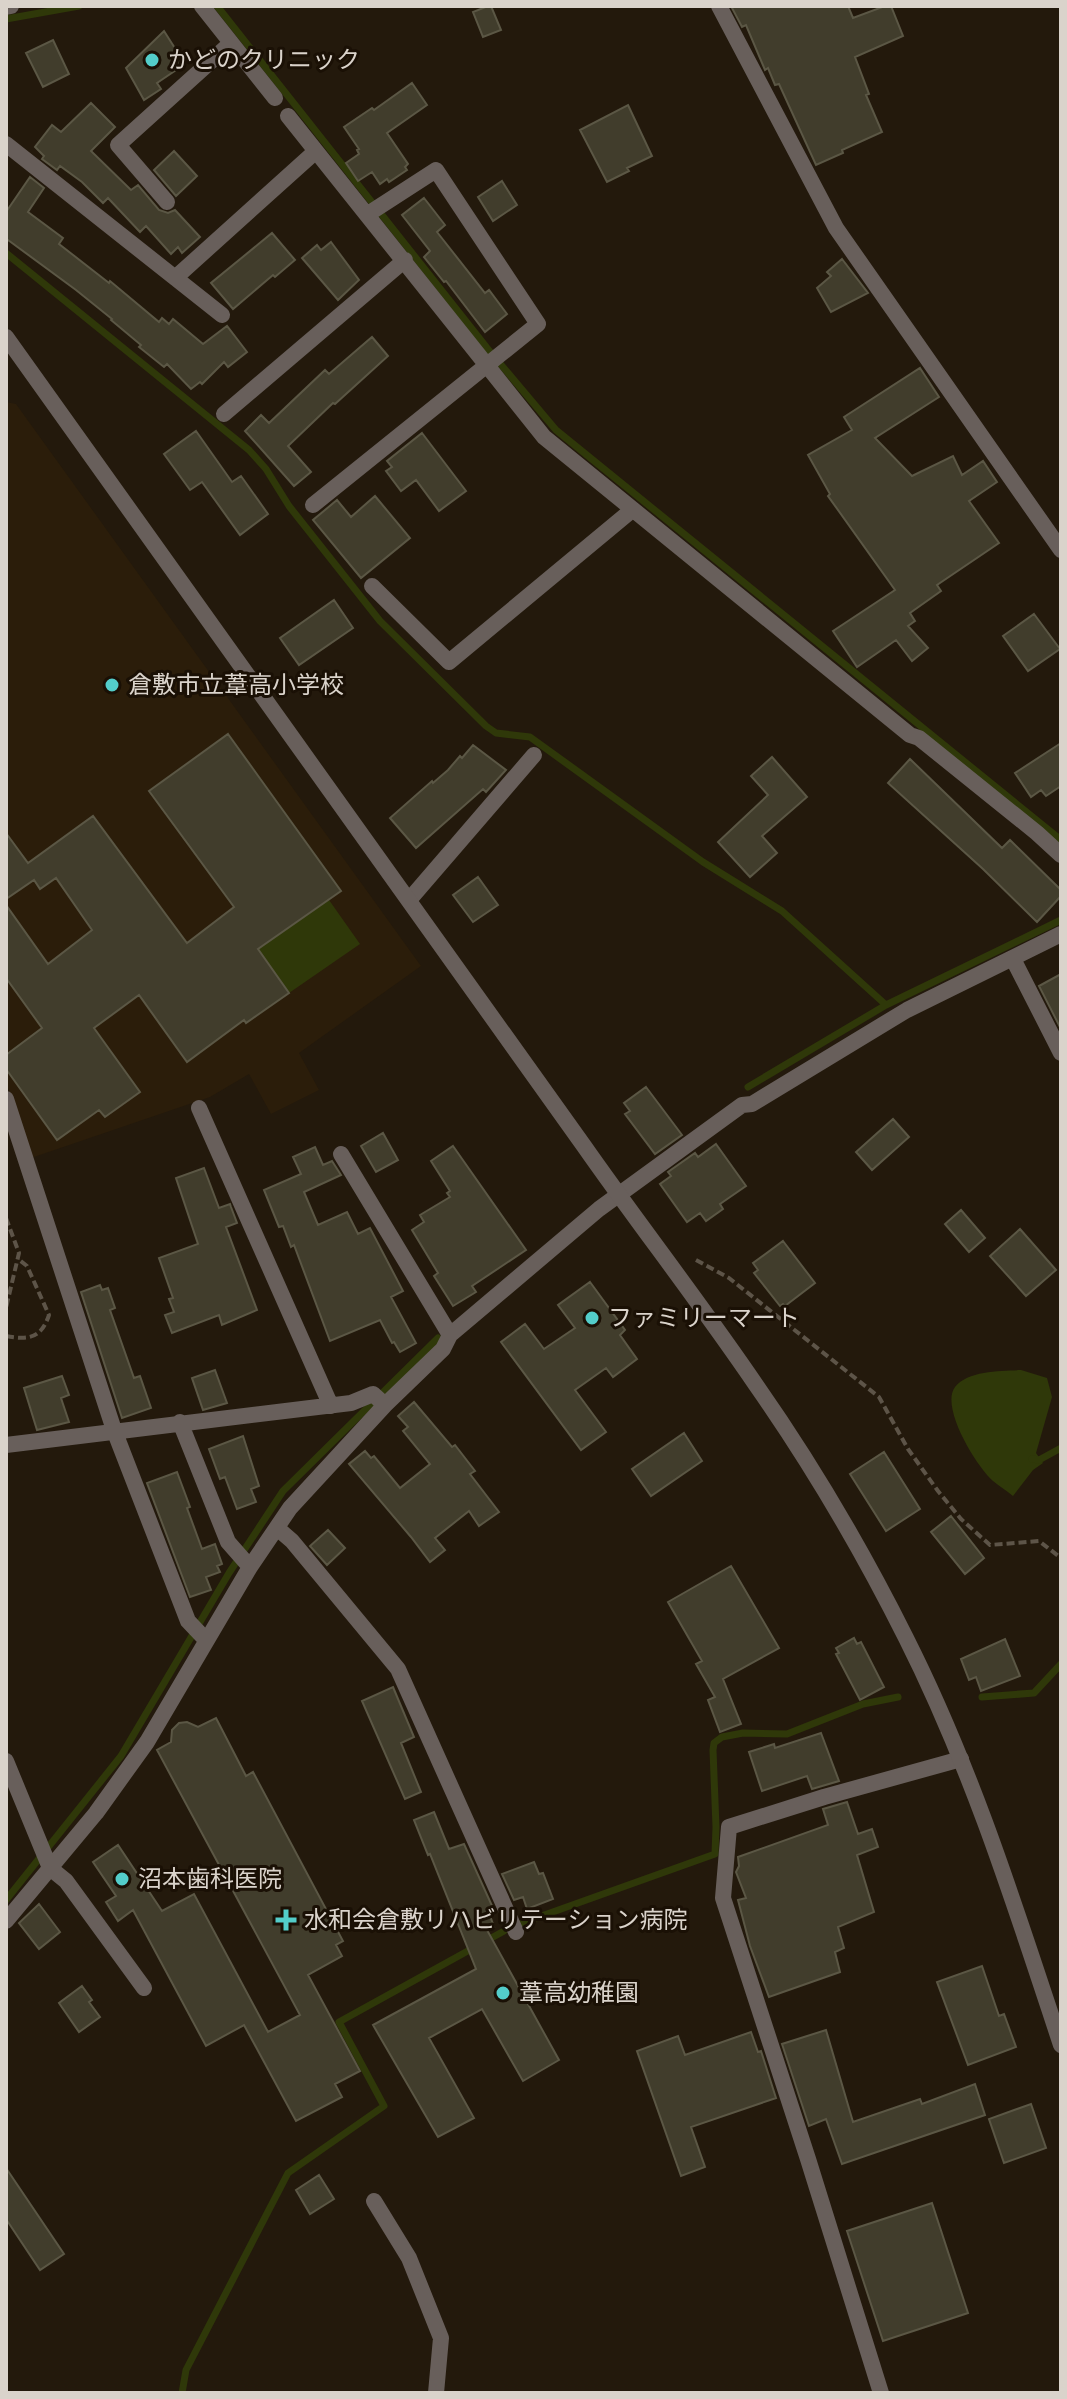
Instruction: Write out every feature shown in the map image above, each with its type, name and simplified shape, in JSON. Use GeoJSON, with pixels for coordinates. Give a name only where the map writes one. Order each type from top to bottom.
{"type":"FeatureCollection","features":[{"type":"Feature","properties":{"kind":"street"},"geometry":{"type":"LineString","coordinates":[[202,6],[275,98]]}},
{"type":"Feature","properties":{"kind":"street"},"geometry":{"type":"LineString","coordinates":[[719,6],[836,228],[1060,545]]}},
{"type":"Feature","properties":{"kind":"street"},"geometry":{"type":"LineString","coordinates":[[167,202],[118,145],[231,43]]}},
{"type":"Feature","properties":{"kind":"street"},"geometry":{"type":"LineString","coordinates":[[288,116],[316,151],[373,211],[405,260],[492,359],[544,437],[1061,855]]}},
{"type":"Feature","properties":{"kind":"street"},"geometry":{"type":"LineString","coordinates":[[6,144],[222,315]]}},
{"type":"Feature","properties":{"kind":"street"},"geometry":{"type":"LineString","coordinates":[[175,278],[316,151]]}},
{"type":"Feature","properties":{"kind":"street"},"geometry":{"type":"LineString","coordinates":[[313,505],[538,324],[436,170],[373,211]]}},
{"type":"Feature","properties":{"kind":"street"},"geometry":{"type":"LineString","coordinates":[[224,414],[405,260]]}},
{"type":"Feature","properties":{"kind":"street"},"geometry":{"type":"LineString","coordinates":[[8,344],[410,899],[807,1460],[856,1543],[907,1640],[961,1759],[999,1854],[1061,2045]]}},
{"type":"Feature","properties":{"kind":"street"},"geometry":{"type":"LineString","coordinates":[[372,586],[449,662],[632,510]]}},
{"type":"Feature","properties":{"kind":"street"},"geometry":{"type":"LineString","coordinates":[[410,899],[534,755]]}},
{"type":"Feature","properties":{"kind":"street"},"geometry":{"type":"LineString","coordinates":[[6,1921],[96,1813],[147,1742],[199,1632],[243,1560],[277,1528],[379,1400],[443,1349],[450,1335],[599,1209],[742,1105],[752,1104],[899,1014],[1061,934]]}},
{"type":"Feature","properties":{"kind":"street"},"geometry":{"type":"LineString","coordinates":[[1013,959],[1061,1053]]}},
{"type":"Feature","properties":{"kind":"street"},"geometry":{"type":"LineString","coordinates":[[6,1099],[114,1430],[182,1607],[199,1632]]}},
{"type":"Feature","properties":{"kind":"street"},"geometry":{"type":"LineString","coordinates":[[199,1108],[331,1406]]}},
{"type":"Feature","properties":{"kind":"street"},"geometry":{"type":"LineString","coordinates":[[341,1154],[450,1335]]}},
{"type":"Feature","properties":{"kind":"street"},"geometry":{"type":"LineString","coordinates":[[6,1445],[379,1400]]}},
{"type":"Feature","properties":{"kind":"street"},"geometry":{"type":"LineString","coordinates":[[180,1422],[228,1542],[243,1560]]}},
{"type":"Feature","properties":{"kind":"street"},"geometry":{"type":"LineString","coordinates":[[277,1528],[292,1541],[398,1669],[516,1932]]}},
{"type":"Feature","properties":{"kind":"street"},"geometry":{"type":"LineString","coordinates":[[881,2393],[723,1898],[729,1827],[961,1759]]}},
{"type":"Feature","properties":{"kind":"street"},"geometry":{"type":"LineString","coordinates":[[6,1761],[50,1867],[66,1881],[144,1988]]}},
{"type":"Feature","properties":{"kind":"street"},"geometry":{"type":"LineString","coordinates":[[374,2201],[409,2258],[441,2338],[436,2393]]}},
{"type":"Feature","properties":{"kind":"path"},"geometry":{"type":"LineString","coordinates":[[6,1218],[19,1253],[6,1308]]}},
{"type":"Feature","properties":{"kind":"path"},"geometry":{"type":"LineString","coordinates":[[6,1336],[25,1340],[35,1336],[45,1327],[49,1315],[27,1266],[18,1259]]}},
{"type":"Feature","properties":{"kind":"path"},"geometry":{"type":"LineString","coordinates":[[696,1260],[729,1278],[879,1397],[908,1449],[938,1491],[961,1519],[990,1545],[1039,1541],[1061,1558]]}},
{"type":"Feature","properties":{"kind":"shaded area","name":"倉敷市立葦高小学校"},"geometry":{"type":"Polygon","coordinates":[[[6,402],[16,404],[421,966],[299,1053],[319,1090],[271,1114],[249,1074],[210,1097],[31,1158],[6,1082],[6,402]]]}},
{"type":"Feature","properties":{"kind":"shaded area"},"geometry":{"type":"Polygon","coordinates":[[[329,900],[360,944],[289,993],[258,949],[329,900]]]}},
{"type":"Feature","properties":{"kind":"shaded area"},"geometry":{"type":"Polygon","coordinates":[[[1021,1370],[1047,1378],[1052,1397],[1036,1453],[1043,1463],[1033,1470],[1013,1496],[993,1481],[970,1450],[956,1422],[952,1396],[955,1387],[968,1377],[986,1372],[1021,1370]]]}},
{"type":"Feature","properties":{"kind":"building"},"geometry":{"type":"Polygon","coordinates":[[[491,6],[501,30],[483,37],[473,12],[491,6]]]}},
{"type":"Feature","properties":{"kind":"building"},"geometry":{"type":"Polygon","coordinates":[[[731,6],[848,6],[853,18],[891,6],[903,36],[855,57],[869,94],[866,95],[882,132],[816,165],[779,84],[775,85],[768,68],[765,70],[746,25],[742,27],[731,6]]]}},
{"type":"Feature","properties":{"kind":"building","name":"かどのクリニック"},"geometry":{"type":"Polygon","coordinates":[[[164,31],[185,64],[157,83],[161,89],[144,100],[126,68],[164,31]]]}},
{"type":"Feature","properties":{"kind":"building"},"geometry":{"type":"Polygon","coordinates":[[[53,40],[69,74],[43,87],[26,53],[53,40]]]}},
{"type":"Feature","properties":{"kind":"building"},"geometry":{"type":"Polygon","coordinates":[[[412,83],[427,105],[387,133],[408,164],[405,167],[407,170],[389,182],[387,179],[380,184],[372,172],[358,181],[346,163],[359,154],[359,149],[344,127],[412,83]]]}},
{"type":"Feature","properties":{"kind":"building"},"geometry":{"type":"Polygon","coordinates":[[[91,103],[115,127],[91,151],[131,190],[138,185],[159,210],[168,213],[175,210],[200,237],[182,253],[178,247],[171,254],[146,226],[140,232],[108,198],[103,203],[60,166],[57,170],[42,159],[44,156],[35,147],[52,125],[61,132],[91,103]]]}},
{"type":"Feature","properties":{"kind":"building"},"geometry":{"type":"Polygon","coordinates":[[[628,105],[652,156],[607,182],[580,130],[628,105]]]}},
{"type":"Feature","properties":{"kind":"building"},"geometry":{"type":"Polygon","coordinates":[[[174,151],[197,176],[176,196],[154,170],[174,151]]]}},
{"type":"Feature","properties":{"kind":"building"},"geometry":{"type":"Polygon","coordinates":[[[30,177],[44,188],[28,212],[63,238],[59,244],[159,322],[162,318],[169,324],[173,319],[203,344],[227,326],[247,352],[228,367],[224,362],[202,384],[200,382],[191,389],[167,364],[164,367],[139,347],[141,345],[76,290],[8,240],[6,242],[6,212],[30,177]]]}},
{"type":"Feature","properties":{"kind":"building"},"geometry":{"type":"Polygon","coordinates":[[[502,181],[517,205],[493,221],[478,197],[502,181]]]}},
{"type":"Feature","properties":{"kind":"building"},"geometry":{"type":"Polygon","coordinates":[[[424,198],[445,225],[437,232],[485,293],[489,290],[507,314],[485,332],[424,257],[430,251],[402,215],[424,198]]]}},
{"type":"Feature","properties":{"kind":"building"},"geometry":{"type":"Polygon","coordinates":[[[272,233],[295,260],[233,309],[211,283],[272,233]]]}},
{"type":"Feature","properties":{"kind":"building"},"geometry":{"type":"Polygon","coordinates":[[[331,242],[359,280],[338,300],[302,258],[317,245],[321,250],[331,242]]]}},
{"type":"Feature","properties":{"kind":"building"},"geometry":{"type":"Polygon","coordinates":[[[842,259],[868,293],[831,312],[817,288],[831,276],[827,272],[842,259]]]}},
{"type":"Feature","properties":{"kind":"building"},"geometry":{"type":"Polygon","coordinates":[[[372,337],[388,356],[288,446],[311,472],[294,486],[245,431],[261,415],[269,423],[325,370],[329,374],[372,337]]]}},
{"type":"Feature","properties":{"kind":"building"},"geometry":{"type":"Polygon","coordinates":[[[920,368],[939,397],[875,438],[912,476],[953,456],[962,475],[983,461],[997,482],[969,501],[999,543],[937,585],[941,591],[910,613],[915,621],[908,626],[928,648],[912,661],[896,640],[857,667],[833,631],[895,590],[828,496],[830,494],[808,455],[852,430],[844,417],[920,368]]]}},
{"type":"Feature","properties":{"kind":"building"},"geometry":{"type":"Polygon","coordinates":[[[196,431],[232,482],[241,476],[268,514],[240,535],[202,482],[190,490],[164,454],[196,431]]]}},
{"type":"Feature","properties":{"kind":"building"},"geometry":{"type":"Polygon","coordinates":[[[422,433],[466,491],[439,511],[416,480],[401,491],[386,471],[392,467],[387,461],[422,433]]]}},
{"type":"Feature","properties":{"kind":"building"},"geometry":{"type":"Polygon","coordinates":[[[375,496],[410,538],[361,578],[313,520],[337,500],[351,517],[375,496]]]}},
{"type":"Feature","properties":{"kind":"building"},"geometry":{"type":"Polygon","coordinates":[[[334,600],[353,628],[299,665],[280,638],[334,600]]]}},
{"type":"Feature","properties":{"kind":"building"},"geometry":{"type":"Polygon","coordinates":[[[1034,614],[1060,649],[1028,671],[1003,636],[1034,614]]]}},
{"type":"Feature","properties":{"kind":"building"},"geometry":{"type":"Polygon","coordinates":[[[228,734],[341,891],[258,949],[289,993],[246,1023],[244,1020],[187,1062],[139,995],[94,1028],[140,1092],[105,1117],[99,1110],[57,1140],[6,1069],[6,1055],[42,1028],[6,978],[6,905],[48,964],[92,930],[56,878],[40,889],[34,880],[6,899],[6,833],[28,863],[93,816],[187,943],[234,907],[149,791],[228,734]]]}},
{"type":"Feature","properties":{"kind":"building"},"geometry":{"type":"Polygon","coordinates":[[[1061,743],[1061,786],[1046,796],[1041,790],[1031,797],[1015,773],[1061,743]]]}},
{"type":"Feature","properties":{"kind":"building"},"geometry":{"type":"Polygon","coordinates":[[[473,745],[506,770],[486,792],[483,789],[416,848],[390,818],[448,770],[460,756],[462,758],[473,745]]]}},
{"type":"Feature","properties":{"kind":"building"},"geometry":{"type":"Polygon","coordinates":[[[772,757],[807,797],[762,836],[777,853],[750,877],[718,842],[768,795],[751,776],[772,757]]]}},
{"type":"Feature","properties":{"kind":"building"},"geometry":{"type":"Polygon","coordinates":[[[910,759],[1002,848],[1010,840],[1061,890],[1061,896],[1037,922],[888,783],[910,759]]]}},
{"type":"Feature","properties":{"kind":"building"},"geometry":{"type":"Polygon","coordinates":[[[478,877],[498,905],[473,922],[453,895],[478,877]]]}},
{"type":"Feature","properties":{"kind":"building"},"geometry":{"type":"Polygon","coordinates":[[[1061,974],[1061,1029],[1039,986],[1061,974]]]}},
{"type":"Feature","properties":{"kind":"building"},"geometry":{"type":"Polygon","coordinates":[[[646,1087],[682,1135],[655,1154],[625,1114],[630,1111],[624,1103],[646,1087]]]}},
{"type":"Feature","properties":{"kind":"building"},"geometry":{"type":"Polygon","coordinates":[[[893,1119],[909,1137],[872,1170],[856,1152],[893,1119]]]}},
{"type":"Feature","properties":{"kind":"building"},"geometry":{"type":"Polygon","coordinates":[[[383,1133],[398,1160],[376,1172],[361,1146],[383,1133]]]}},
{"type":"Feature","properties":{"kind":"building"},"geometry":{"type":"Polygon","coordinates":[[[716,1144],[746,1186],[720,1204],[723,1209],[706,1221],[700,1213],[687,1222],[660,1184],[671,1176],[668,1172],[695,1153],[698,1157],[716,1144]]]}},
{"type":"Feature","properties":{"kind":"building"},"geometry":{"type":"Polygon","coordinates":[[[453,1146],[526,1250],[472,1286],[476,1292],[453,1306],[434,1276],[438,1273],[412,1230],[424,1222],[420,1215],[450,1197],[447,1193],[450,1191],[431,1161],[453,1146]]]}},
{"type":"Feature","properties":{"kind":"building"},"geometry":{"type":"Polygon","coordinates":[[[315,1147],[323,1165],[332,1161],[341,1175],[304,1192],[318,1225],[347,1212],[358,1234],[370,1228],[403,1291],[391,1297],[416,1343],[400,1352],[380,1320],[330,1341],[294,1245],[291,1247],[283,1226],[279,1227],[264,1190],[301,1174],[293,1157],[315,1147]]]}},
{"type":"Feature","properties":{"kind":"building"},"geometry":{"type":"Polygon","coordinates":[[[204,1168],[219,1208],[230,1204],[237,1223],[226,1227],[257,1310],[222,1325],[219,1315],[172,1333],[165,1315],[174,1312],[169,1299],[173,1298],[159,1258],[198,1244],[176,1178],[204,1168]]]}},
{"type":"Feature","properties":{"kind":"building"},"geometry":{"type":"Polygon","coordinates":[[[961,1210],[985,1238],[969,1252],[945,1224],[961,1210]]]}},
{"type":"Feature","properties":{"kind":"building"},"geometry":{"type":"Polygon","coordinates":[[[1020,1229],[1056,1270],[1026,1296],[990,1256],[1020,1229]]]}},
{"type":"Feature","properties":{"kind":"building"},"geometry":{"type":"Polygon","coordinates":[[[783,1241],[815,1283],[785,1306],[780,1306],[754,1273],[758,1270],[753,1263],[783,1241]]]}},
{"type":"Feature","properties":{"kind":"building"},"geometry":{"type":"Polygon","coordinates":[[[590,1282],[625,1330],[620,1335],[637,1359],[613,1377],[606,1368],[575,1390],[606,1432],[581,1450],[501,1342],[525,1324],[544,1349],[575,1328],[558,1305],[590,1282]]]}},
{"type":"Feature","properties":{"kind":"building"},"geometry":{"type":"Polygon","coordinates":[[[100,1285],[102,1290],[108,1288],[115,1308],[110,1310],[134,1378],[140,1376],[151,1408],[122,1418],[81,1292],[100,1285]]]}},
{"type":"Feature","properties":{"kind":"building"},"geometry":{"type":"Polygon","coordinates":[[[215,1370],[227,1403],[203,1410],[192,1378],[215,1370]]]}},
{"type":"Feature","properties":{"kind":"building"},"geometry":{"type":"Polygon","coordinates":[[[62,1376],[69,1395],[61,1398],[69,1422],[37,1430],[24,1388],[62,1376]]]}},
{"type":"Feature","properties":{"kind":"building"},"geometry":{"type":"Polygon","coordinates":[[[414,1402],[452,1447],[455,1445],[475,1471],[470,1474],[499,1512],[479,1526],[469,1511],[435,1538],[445,1550],[430,1562],[349,1464],[365,1451],[371,1458],[374,1456],[400,1488],[430,1464],[403,1431],[408,1427],[398,1416],[414,1402]]]}},
{"type":"Feature","properties":{"kind":"building"},"geometry":{"type":"Polygon","coordinates":[[[684,1433],[702,1461],[651,1496],[632,1469],[684,1433]]]}},
{"type":"Feature","properties":{"kind":"building"},"geometry":{"type":"Polygon","coordinates":[[[243,1436],[259,1486],[251,1489],[256,1502],[237,1509],[225,1477],[220,1479],[209,1449],[243,1436]]]}},
{"type":"Feature","properties":{"kind":"building"},"geometry":{"type":"Polygon","coordinates":[[[884,1452],[920,1509],[886,1531],[850,1474],[884,1452]]]}},
{"type":"Feature","properties":{"kind":"building"},"geometry":{"type":"Polygon","coordinates":[[[177,1472],[202,1549],[215,1544],[222,1564],[217,1566],[220,1572],[206,1577],[211,1590],[190,1597],[147,1483],[177,1472]]]}},
{"type":"Feature","properties":{"kind":"building"},"geometry":{"type":"Polygon","coordinates":[[[951,1516],[984,1558],[965,1574],[931,1532],[951,1516]]]}},
{"type":"Feature","properties":{"kind":"building"},"geometry":{"type":"Polygon","coordinates":[[[328,1530],[345,1548],[327,1565],[310,1546],[328,1530]]]}},
{"type":"Feature","properties":{"kind":"building"},"geometry":{"type":"Polygon","coordinates":[[[731,1566],[779,1648],[723,1679],[741,1724],[720,1732],[708,1700],[715,1697],[696,1664],[702,1661],[668,1602],[731,1566]]]}},
{"type":"Feature","properties":{"kind":"building"},"geometry":{"type":"Polygon","coordinates":[[[854,1638],[857,1644],[861,1642],[884,1687],[860,1700],[836,1654],[839,1653],[836,1648],[854,1638]]]}},
{"type":"Feature","properties":{"kind":"building"},"geometry":{"type":"Polygon","coordinates":[[[1005,1639],[1020,1676],[981,1691],[976,1677],[969,1680],[961,1659],[1005,1639]]]}},
{"type":"Feature","properties":{"kind":"building"},"geometry":{"type":"Polygon","coordinates":[[[393,1687],[414,1737],[401,1743],[421,1792],[405,1799],[362,1701],[393,1687]]]}},
{"type":"Feature","properties":{"kind":"building","name":"水和会倉敷リハビリテーション病院"},"geometry":{"type":"Polygon","coordinates":[[[216,1718],[246,1776],[253,1772],[343,1941],[336,1945],[342,1956],[308,1975],[360,2071],[335,2084],[342,2097],[296,2121],[244,2025],[206,2046],[133,1910],[118,1921],[106,1902],[116,1896],[93,1862],[118,1845],[162,1911],[194,1894],[268,2032],[300,2015],[157,1750],[171,1742],[172,1730],[179,1723],[187,1722],[198,1727],[216,1718]]]}},
{"type":"Feature","properties":{"kind":"building"},"geometry":{"type":"Polygon","coordinates":[[[821,1733],[839,1781],[812,1789],[807,1776],[762,1791],[749,1752],[774,1744],[775,1748],[821,1733]]]}},
{"type":"Feature","properties":{"kind":"building"},"geometry":{"type":"Polygon","coordinates":[[[847,1802],[858,1834],[872,1829],[878,1847],[857,1855],[874,1912],[838,1927],[844,1948],[835,1952],[840,1972],[769,1997],[750,1946],[738,1900],[746,1898],[736,1872],[738,1857],[828,1825],[823,1809],[847,1802]]]}},
{"type":"Feature","properties":{"kind":"building"},"geometry":{"type":"Polygon","coordinates":[[[434,1812],[449,1849],[464,1844],[493,1908],[488,1910],[494,1927],[487,1930],[559,2060],[523,2081],[482,2009],[429,2038],[474,2118],[438,2137],[373,2025],[476,1969],[414,1820],[434,1812]]]}},
{"type":"Feature","properties":{"kind":"building"},"geometry":{"type":"Polygon","coordinates":[[[534,1862],[539,1874],[543,1873],[553,1899],[527,1909],[523,1897],[514,1900],[502,1874],[534,1862]]]}},
{"type":"Feature","properties":{"kind":"building"},"geometry":{"type":"Polygon","coordinates":[[[39,1904],[60,1932],[39,1949],[19,1923],[39,1904]]]}},
{"type":"Feature","properties":{"kind":"building"},"geometry":{"type":"Polygon","coordinates":[[[982,1966],[999,2016],[1004,2014],[1016,2047],[968,2065],[937,1982],[982,1966]]]}},
{"type":"Feature","properties":{"kind":"building"},"geometry":{"type":"Polygon","coordinates":[[[82,1986],[100,2017],[79,2032],[59,2003],[82,1986]]]}},
{"type":"Feature","properties":{"kind":"building"},"geometry":{"type":"Polygon","coordinates":[[[826,2030],[853,2122],[920,2099],[922,2104],[975,2084],[985,2115],[842,2164],[826,2119],[809,2126],[782,2044],[826,2030]]]}},
{"type":"Feature","properties":{"kind":"building"},"geometry":{"type":"Polygon","coordinates":[[[751,2032],[758,2052],[761,2051],[776,2098],[691,2127],[705,2167],[681,2176],[637,2051],[678,2036],[685,2055],[751,2032]]]}},
{"type":"Feature","properties":{"kind":"building"},"geometry":{"type":"Polygon","coordinates":[[[1031,2104],[1046,2148],[1004,2163],[989,2119],[1031,2104]]]}},
{"type":"Feature","properties":{"kind":"building"},"geometry":{"type":"Polygon","coordinates":[[[6,2168],[64,2254],[40,2270],[6,2219],[6,2168]]]}},
{"type":"Feature","properties":{"kind":"building"},"geometry":{"type":"Polygon","coordinates":[[[319,2175],[334,2199],[310,2214],[296,2190],[319,2175]]]}},
{"type":"Feature","properties":{"kind":"building"},"geometry":{"type":"Polygon","coordinates":[[[932,2203],[968,2313],[883,2341],[847,2231],[932,2203]]]}},
{"type":"Feature","properties":{"kind":"waterway"},"geometry":{"type":"LineString","coordinates":[[6,19],[79,6]]}},
{"type":"Feature","properties":{"kind":"waterway"},"geometry":{"type":"LineString","coordinates":[[217,6],[487,348],[556,430],[1061,840]]}},
{"type":"Feature","properties":{"kind":"waterway"},"geometry":{"type":"LineString","coordinates":[[6,253],[249,450],[380,621],[486,726],[496,733],[530,737],[703,862],[782,911],[886,1005]]}},
{"type":"Feature","properties":{"kind":"waterway"},"geometry":{"type":"LineString","coordinates":[[748,1087],[886,1005],[1061,920]]}},
{"type":"Feature","properties":{"kind":"waterway"},"geometry":{"type":"LineString","coordinates":[[6,1900],[121,1756],[229,1573],[283,1491],[438,1338]]}},
{"type":"Feature","properties":{"kind":"waterway"},"geometry":{"type":"LineString","coordinates":[[1032,1459],[1039,1460],[1061,1448]]}},
{"type":"Feature","properties":{"kind":"waterway"},"geometry":{"type":"LineString","coordinates":[[982,1697],[1034,1693],[1061,1664]]}},
{"type":"Feature","properties":{"kind":"waterway"},"geometry":{"type":"LineString","coordinates":[[522,1923],[715,1854],[713,1750],[714,1743],[722,1737],[743,1733],[787,1734],[863,1704],[898,1697]]}},
{"type":"Feature","properties":{"kind":"waterway"},"geometry":{"type":"LineString","coordinates":[[182,2393],[186,2370],[288,2173],[384,2106],[339,2022],[504,1931]]}},
{"type":"Feature","properties":{"kind":"place","name":"かどのクリニック"},"geometry":{"type":"Point","coordinates":[152,60]}},
{"type":"Feature","properties":{"kind":"place","name":"倉敷市立葦高小学校"},"geometry":{"type":"Point","coordinates":[112,685]}},
{"type":"Feature","properties":{"kind":"place","name":"ファミリーマート"},"geometry":{"type":"Point","coordinates":[592,1318]}},
{"type":"Feature","properties":{"kind":"place","name":"沼本歯科医院"},"geometry":{"type":"Point","coordinates":[122,1879]}},
{"type":"Feature","properties":{"kind":"place","name":"水和会倉敷リハビリテーション病院"},"geometry":{"type":"Point","coordinates":[286,1920]}},
{"type":"Feature","properties":{"kind":"place","name":"葦高幼稚園"},"geometry":{"type":"Point","coordinates":[503,1993]}}]}
